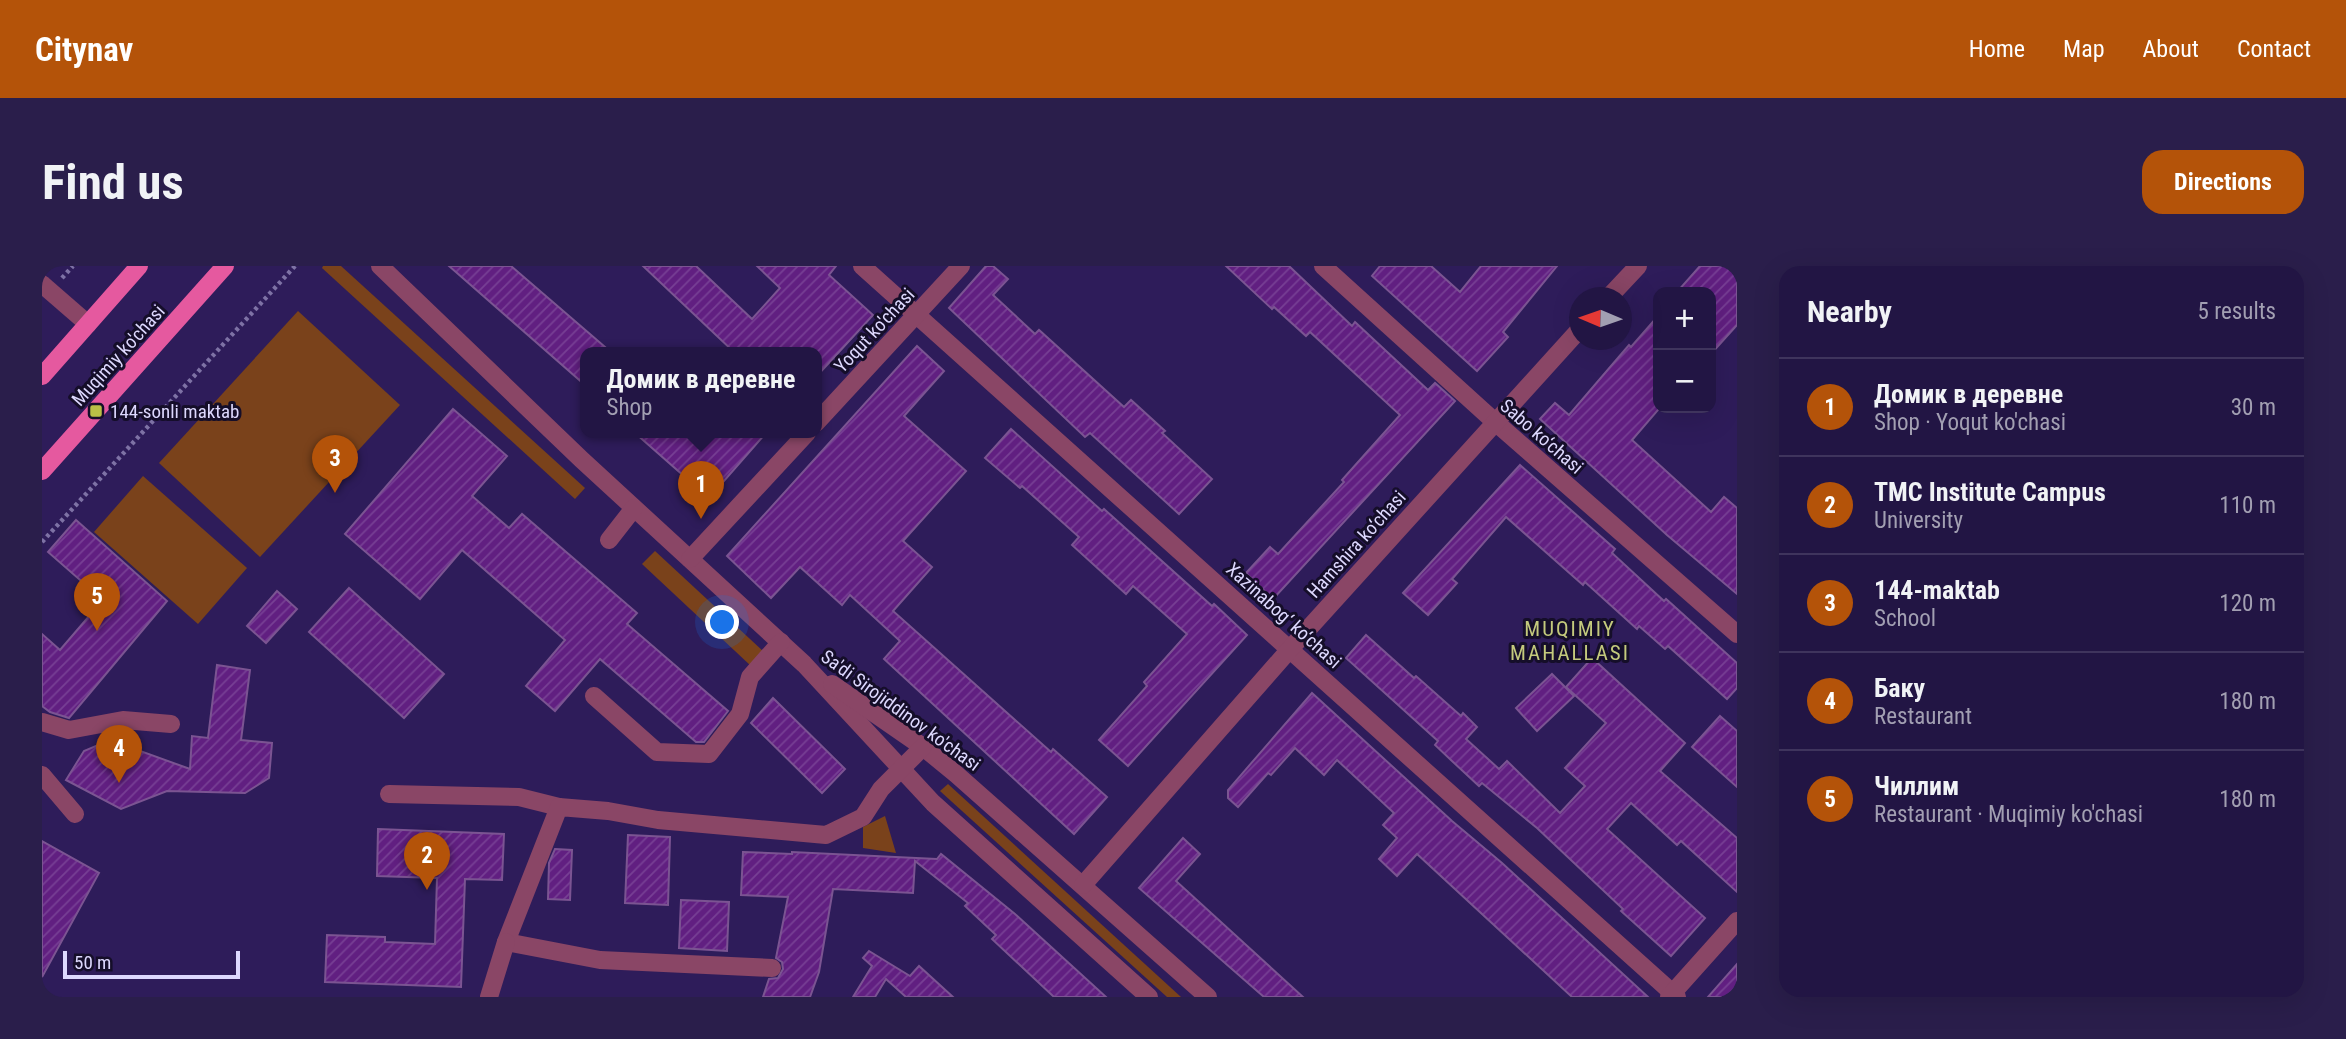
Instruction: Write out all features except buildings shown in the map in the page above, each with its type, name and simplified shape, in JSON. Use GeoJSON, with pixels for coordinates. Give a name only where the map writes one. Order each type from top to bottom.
{"type":"FeatureCollection","features":[{"type":"Feature","properties":{"kind":"main road"},"geometry":{"type":"LineString","coordinates":[[42,376],[139,266]]}},
{"type":"Feature","properties":{"kind":"main road","name":"Muqimiy ko'chasi"},"geometry":{"type":"LineString","coordinates":[[42,471],[225,266]]}},
{"type":"Feature","properties":{"kind":"street"},"geometry":{"type":"LineString","coordinates":[[380,266],[634,508],[804,664]]}},
{"type":"Feature","properties":{"kind":"street","name":"Xazinabog‘ ko‘chasi"},"geometry":{"type":"LineString","coordinates":[[862,266],[1673,996]]}},
{"type":"Feature","properties":{"kind":"street","name":"Yoqut ko'chasi"},"geometry":{"type":"LineString","coordinates":[[822,418],[961,266]]}},
{"type":"Feature","properties":{"kind":"street","name":"Sabo ko‘chasi"},"geometry":{"type":"LineString","coordinates":[[1322,266],[1737,634]]}},
{"type":"Feature","properties":{"kind":"street"},"geometry":{"type":"LineString","coordinates":[[1618,287],[1638,266]]}},
{"type":"Feature","properties":{"kind":"street"},"geometry":{"type":"LineString","coordinates":[[42,284],[88,324]]}},
{"type":"Feature","properties":{"kind":"street","name":"Hamshira ko‘chasi"},"geometry":{"type":"LineString","coordinates":[[1083,885],[1290,649],[1569,341]]}},
{"type":"Feature","properties":{"kind":"street"},"geometry":{"type":"LineString","coordinates":[[690,559],[802,438]]}},
{"type":"Feature","properties":{"kind":"street"},"geometry":{"type":"LineString","coordinates":[[609,540],[634,508]]}},
{"type":"Feature","properties":{"kind":"street"},"geometry":{"type":"LineString","coordinates":[[594,696],[657,752],[709,754],[740,715],[750,677],[780,642]]}},
{"type":"Feature","properties":{"kind":"street","name":"Sa'di Sirojiddinov ko'chasi"},"geometry":{"type":"LineString","coordinates":[[804,664],[923,747],[1208,997]]}},
{"type":"Feature","properties":{"kind":"street","name":"Sa'di Sirojiddinov ko'chasi"},"geometry":{"type":"LineString","coordinates":[[804,664],[933,803],[1149,997]]}},
{"type":"Feature","properties":{"kind":"street"},"geometry":{"type":"LineString","coordinates":[[42,722],[69,730],[123,720],[170,724]]}},
{"type":"Feature","properties":{"kind":"street"},"geometry":{"type":"LineString","coordinates":[[389,794],[519,797],[559,807],[608,811],[659,820],[826,835],[863,817],[881,789],[923,747]]}},
{"type":"Feature","properties":{"kind":"street"},"geometry":{"type":"LineString","coordinates":[[42,775],[75,814]]}},
{"type":"Feature","properties":{"kind":"street"},"geometry":{"type":"LineString","coordinates":[[489,997],[506,942],[559,807]]}},
{"type":"Feature","properties":{"kind":"street"},"geometry":{"type":"LineString","coordinates":[[1673,996],[1737,921]]}},
{"type":"Feature","properties":{"kind":"street"},"geometry":{"type":"LineString","coordinates":[[506,942],[600,960],[772,968]]}},
{"type":"Feature","properties":{"kind":"path"},"geometry":{"type":"LineString","coordinates":[[42,542],[295,266]]}},
{"type":"Feature","properties":{"kind":"shaded area"},"geometry":{"type":"Polygon","coordinates":[[[341,266],[585,488],[575,499],[322,268],[341,266]]]}},
{"type":"Feature","properties":{"kind":"shaded area"},"geometry":{"type":"Polygon","coordinates":[[[298,311],[400,405],[260,557],[159,463],[298,311]]]}},
{"type":"Feature","properties":{"kind":"shaded area"},"geometry":{"type":"Polygon","coordinates":[[[143,476],[247,568],[198,624],[94,532],[143,476]]]}},
{"type":"Feature","properties":{"kind":"shaded area"},"geometry":{"type":"Polygon","coordinates":[[[655,551],[764,652],[751,666],[642,564],[655,551]]]}},
{"type":"Feature","properties":{"kind":"shaded area"},"geometry":{"type":"Polygon","coordinates":[[[948,784],[1181,997],[1167,997],[940,791],[948,784]]]}},
{"type":"Feature","properties":{"kind":"shaded area"},"geometry":{"type":"Polygon","coordinates":[[[885,816],[896,853],[863,848],[863,827],[885,816]]]}},
{"type":"Feature","properties":{"kind":"place","name":"144-sonli maktab"},"geometry":{"type":"Point","coordinates":[96,411]}},
{"type":"Feature","properties":{"kind":"place","name":"144-maktab"},"geometry":{"type":"Point","coordinates":[335,493]}},
{"type":"Feature","properties":{"kind":"place","name":"Домик в деревне"},"geometry":{"type":"Point","coordinates":[701,519]}},
{"type":"Feature","properties":{"kind":"place","name":"Чиллим"},"geometry":{"type":"Point","coordinates":[97,631]}},
{"type":"Feature","properties":{"kind":"place","name":"Баку"},"geometry":{"type":"Point","coordinates":[119,783]}},
{"type":"Feature","properties":{"kind":"place","name":"TMC Institute Campus"},"geometry":{"type":"Point","coordinates":[427,890]}},
{"type":"Feature","properties":{"kind":"district","name":"MUQIMIY MAHALLASI"},"geometry":{"type":"Point","coordinates":[1570,641]}}]}
